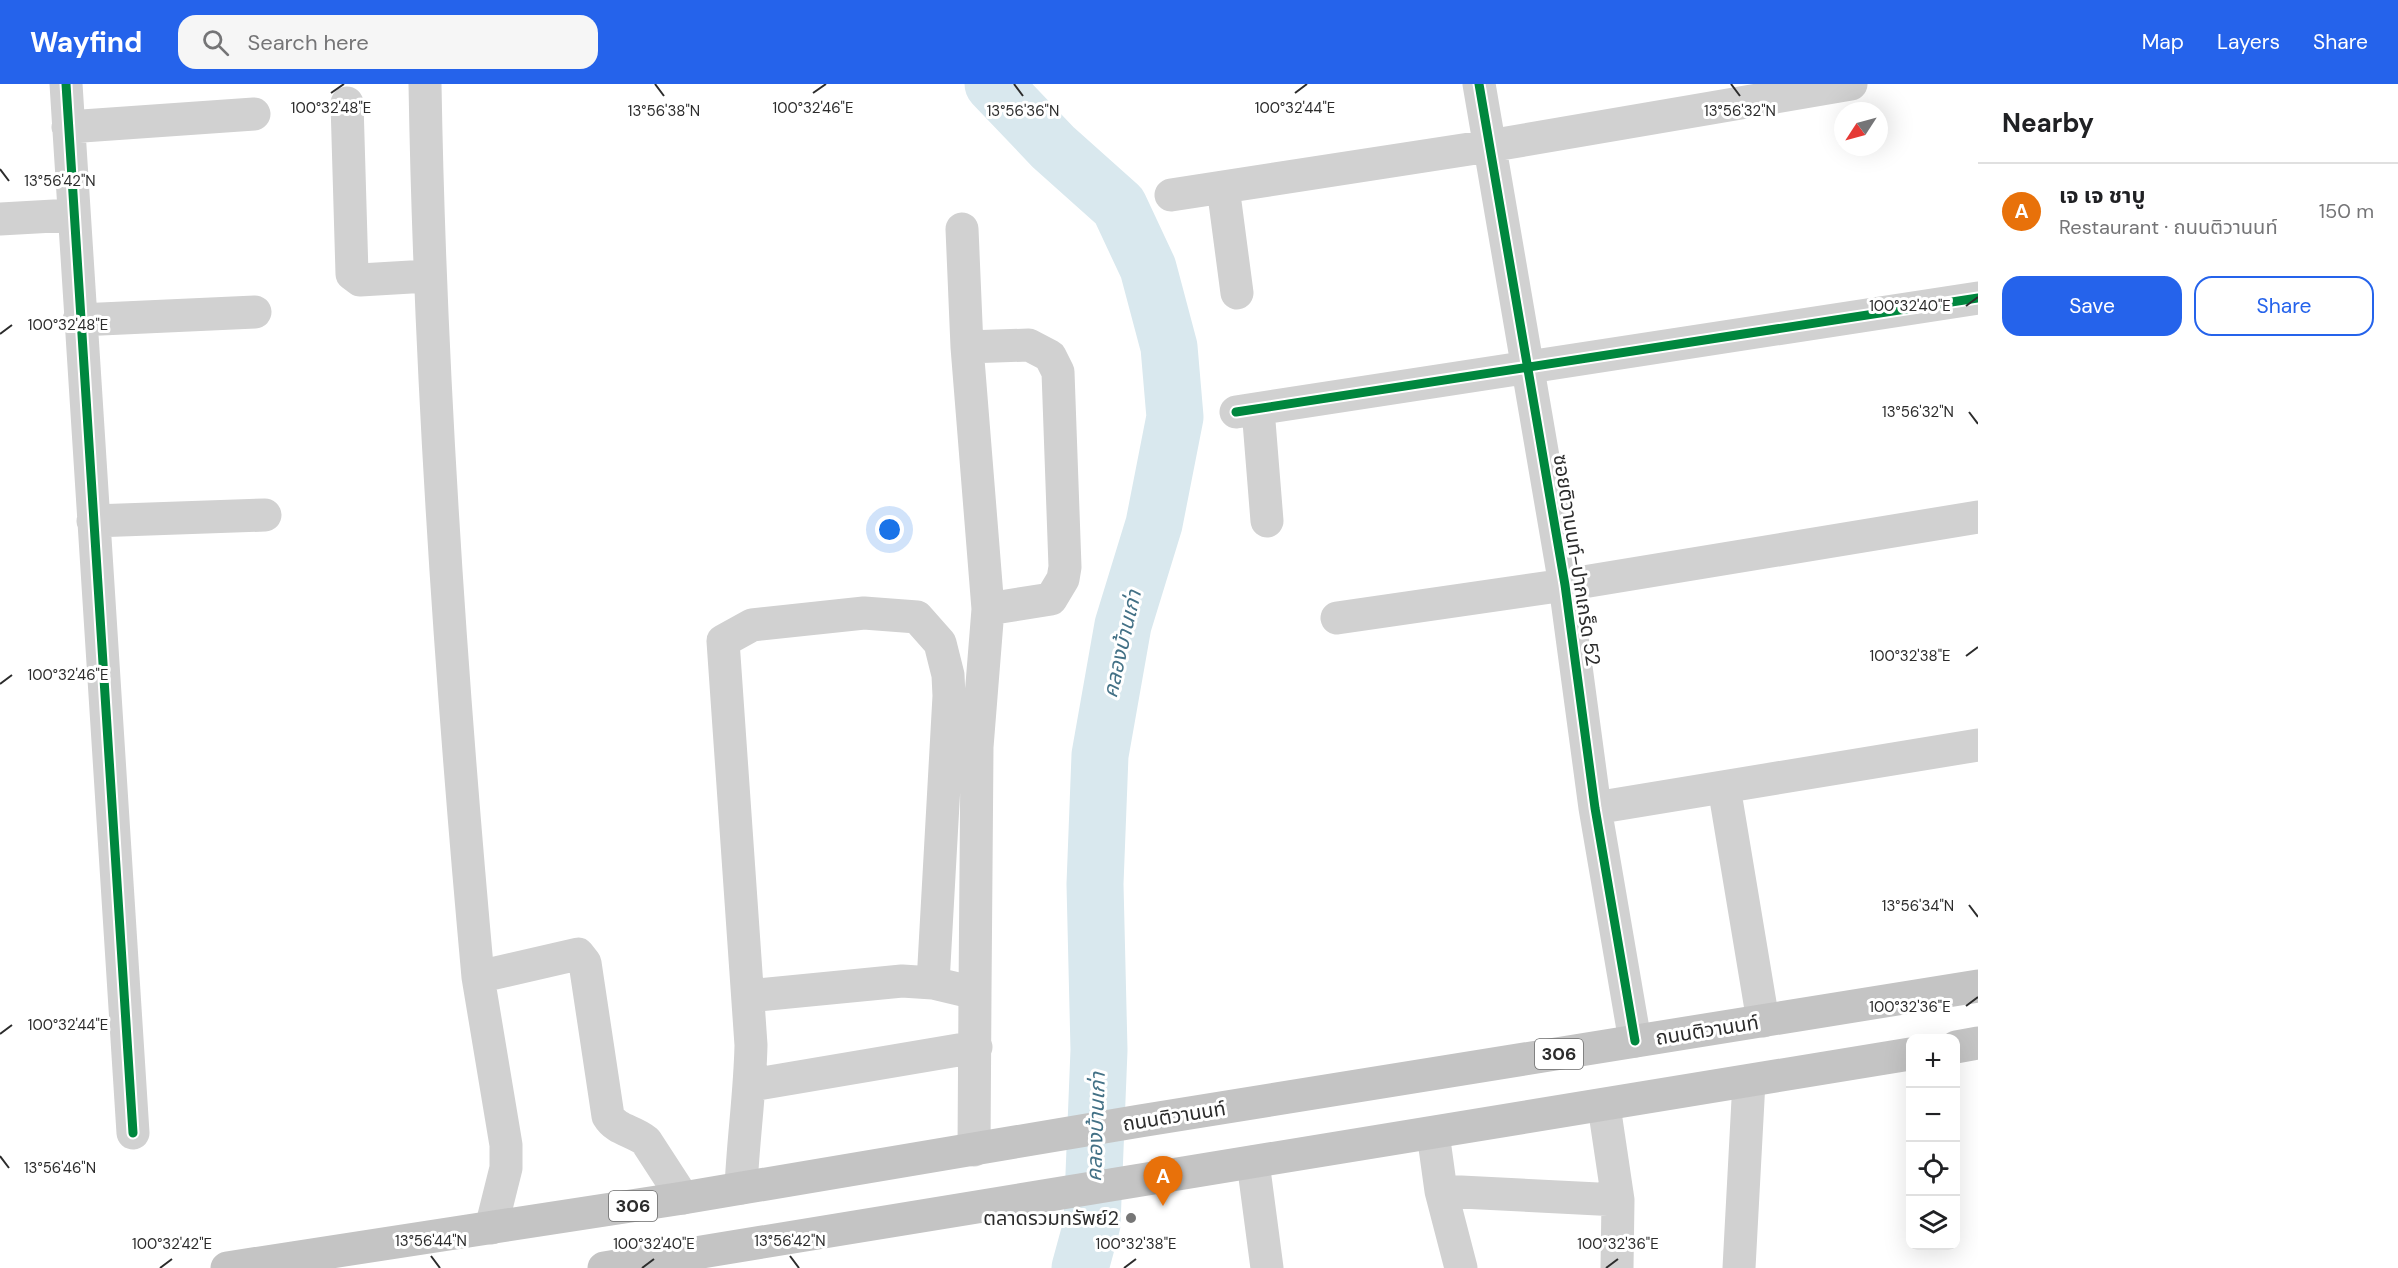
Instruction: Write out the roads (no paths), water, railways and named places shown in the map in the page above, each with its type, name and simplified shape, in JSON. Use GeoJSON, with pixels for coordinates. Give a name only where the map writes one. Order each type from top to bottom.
{"type":"FeatureCollection","features":[{"type":"Feature","properties":{"kind":"main road","name":"ถนนติวานนท์"},"geometry":{"type":"LineString","coordinates":[[227,1268],[683,1198],[1140,1121],[1978,986]]}},
{"type":"Feature","properties":{"kind":"main road"},"geometry":{"type":"LineString","coordinates":[[1960,1046],[1978,1043]]}},
{"type":"Feature","properties":{"kind":"main road"},"geometry":{"type":"LineString","coordinates":[[604,1268],[1906,1055]]}},
{"type":"Feature","properties":{"kind":"street"},"geometry":{"type":"LineString","coordinates":[[66,84],[72,215],[133,1133]]}},
{"type":"Feature","properties":{"kind":"street"},"geometry":{"type":"LineString","coordinates":[[425,84],[428,276],[448,606],[478,977],[507,1145],[506,1168],[491,1228]]}},
{"type":"Feature","properties":{"kind":"street","name":"ซอยติวานนท์-ปากเกร็ด 52"},"geometry":{"type":"LineString","coordinates":[[1479,84],[1565,585],[1595,808],[1635,1041]]}},
{"type":"Feature","properties":{"kind":"street"},"geometry":{"type":"LineString","coordinates":[[1171,195],[1489,146],[1851,84]]}},
{"type":"Feature","properties":{"kind":"street"},"geometry":{"type":"LineString","coordinates":[[347,103],[352,274],[360,280],[428,276]]}},
{"type":"Feature","properties":{"kind":"street"},"geometry":{"type":"LineString","coordinates":[[68,127],[254,114]]}},
{"type":"Feature","properties":{"kind":"street"},"geometry":{"type":"LineString","coordinates":[[1223,187],[1237,293]]}},
{"type":"Feature","properties":{"kind":"street"},"geometry":{"type":"LineString","coordinates":[[0,219],[72,215]]}},
{"type":"Feature","properties":{"kind":"street"},"geometry":{"type":"LineString","coordinates":[[962,229],[967,347],[988,609],[976,747],[974,1150]]}},
{"type":"Feature","properties":{"kind":"street"},"geometry":{"type":"LineString","coordinates":[[1267,521],[1247,410],[1529,369],[1978,298]]}},
{"type":"Feature","properties":{"kind":"street"},"geometry":{"type":"LineString","coordinates":[[80,320],[255,312]]}},
{"type":"Feature","properties":{"kind":"street"},"geometry":{"type":"LineString","coordinates":[[967,347],[1029,345],[1050,356],[1058,372],[1065,567],[1063,579],[1051,599],[988,609]]}},
{"type":"Feature","properties":{"kind":"street"},"geometry":{"type":"LineString","coordinates":[[93,521],[264,515]]}},
{"type":"Feature","properties":{"kind":"street"},"geometry":{"type":"LineString","coordinates":[[1337,618],[1565,585],[1978,517]]}},
{"type":"Feature","properties":{"kind":"street"},"geometry":{"type":"LineString","coordinates":[[741,1188],[745,1116],[751,1084],[748,996],[723,641],[752,625],[864,613],[917,617],[939,643],[948,675],[949,696],[933,983]]}},
{"type":"Feature","properties":{"kind":"street"},"geometry":{"type":"LineString","coordinates":[[1595,808],[1978,745]]}},
{"type":"Feature","properties":{"kind":"street"},"geometry":{"type":"LineString","coordinates":[[1724,787],[1763,1021]]}},
{"type":"Feature","properties":{"kind":"street"},"geometry":{"type":"LineString","coordinates":[[478,977],[578,954],[583,958],[608,1116],[614,1125],[638,1134],[646,1141],[683,1198]]}},
{"type":"Feature","properties":{"kind":"street"},"geometry":{"type":"LineString","coordinates":[[748,996],[902,981],[933,983],[975,993]]}},
{"type":"Feature","properties":{"kind":"street"},"geometry":{"type":"LineString","coordinates":[[751,1084],[976,1047]]}},
{"type":"Feature","properties":{"kind":"street"},"geometry":{"type":"LineString","coordinates":[[1739,1268],[1749,1081]]}},
{"type":"Feature","properties":{"kind":"street"},"geometry":{"type":"LineString","coordinates":[[1604,1106],[1618,1200],[1617,1268]]}},
{"type":"Feature","properties":{"kind":"street"},"geometry":{"type":"LineString","coordinates":[[1433,1133],[1442,1191],[1461,1268]]}},
{"type":"Feature","properties":{"kind":"street"},"geometry":{"type":"LineString","coordinates":[[1252,1162],[1267,1268]]}},
{"type":"Feature","properties":{"kind":"street"},"geometry":{"type":"LineString","coordinates":[[1442,1191],[1618,1200]]}},
{"type":"Feature","properties":{"kind":"waterway","name":"คลองบ้านเก่า"},"geometry":{"type":"LineString","coordinates":[[993,84],[1053,147],[1119,206],[1148,268],[1169,347],[1175,417],[1154,524],[1123,625],[1100,755],[1095,884],[1099,1050],[1092,1224],[1080,1268]]}},
{"type":"Feature","properties":{"kind":"place","name":"เจ เจ ชาบู"},"geometry":{"type":"Point","coordinates":[1163,1206]}},
{"type":"Feature","properties":{"kind":"place","name":"ตลาดรวมทรัพย์2"},"geometry":{"type":"Point","coordinates":[1131,1218]}}]}
